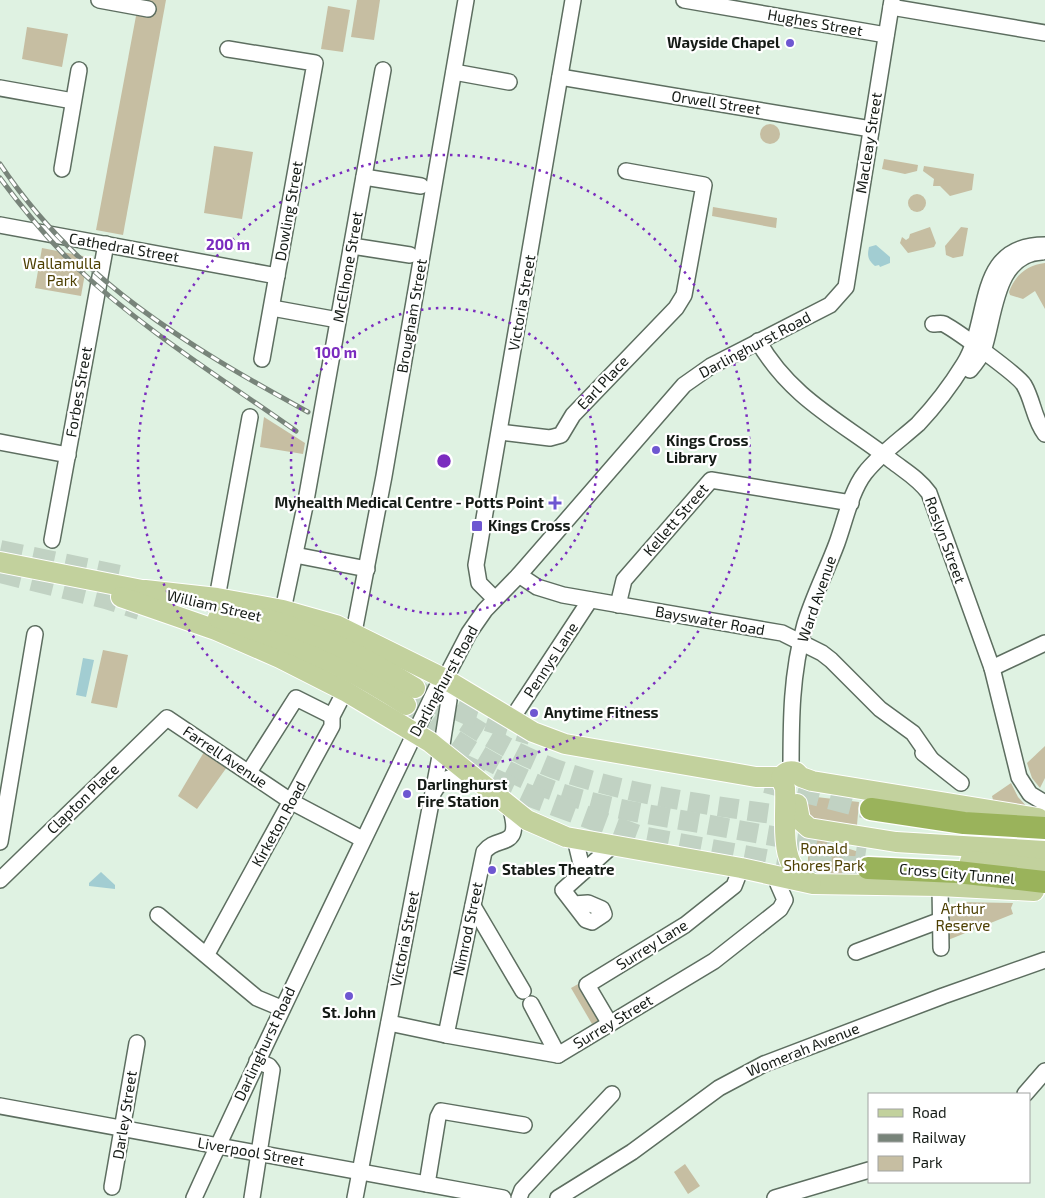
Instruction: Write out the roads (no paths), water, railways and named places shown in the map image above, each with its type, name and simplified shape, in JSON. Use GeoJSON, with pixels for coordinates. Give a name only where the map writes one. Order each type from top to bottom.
{"type":"FeatureCollection","features":[{"type":"Feature","properties":{"kind":"highway"},"geometry":{"type":"LineString","coordinates":[[869,818],[1045,828]]}},
{"type":"Feature","properties":{"kind":"highway","name":"Cross City Tunnel"},"geometry":{"type":"LineString","coordinates":[[867,859],[1045,882]]}},
{"type":"Feature","properties":{"kind":"main road","name":"William Street"},"geometry":{"type":"LineString","coordinates":[[0,562],[241,611],[294,628],[355,654],[410,697],[264,634],[197,612],[0,575]]}},
{"type":"Feature","properties":{"kind":"main road"},"geometry":{"type":"LineString","coordinates":[[145,590],[217,598],[283,610],[328,622],[354,632],[511,720],[548,738],[581,748],[792,784],[812,781],[1045,819]]}},
{"type":"Feature","properties":{"kind":"main road"},"geometry":{"type":"LineString","coordinates":[[121,597],[216,630],[280,658],[345,691],[420,735],[511,810],[539,827],[575,839],[741,868],[786,866],[798,856],[792,784]]}},
{"type":"Feature","properties":{"kind":"main road"},"geometry":{"type":"LineString","coordinates":[[792,784],[800,820],[809,828],[896,842],[1045,851]]}},
{"type":"Feature","properties":{"kind":"main road"},"geometry":{"type":"LineString","coordinates":[[869,818],[1045,842]]}},
{"type":"Feature","properties":{"kind":"main road"},"geometry":{"type":"LineString","coordinates":[[867,859],[1045,869]]}},
{"type":"Feature","properties":{"kind":"main road"},"geometry":{"type":"LineString","coordinates":[[786,866],[801,878],[813,884],[940,886],[1045,892]]}},
{"type":"Feature","properties":{"kind":"street"},"geometry":{"type":"LineString","coordinates":[[100,0],[148,9]]}},
{"type":"Feature","properties":{"kind":"street","name":"Brougham Street"},"geometry":{"type":"LineString","coordinates":[[354,632],[367,569],[466,0]]}},
{"type":"Feature","properties":{"kind":"street","name":"Victoria Street"},"geometry":{"type":"LineString","coordinates":[[495,599],[478,583],[475,570],[574,0]]}},
{"type":"Feature","properties":{"kind":"street","name":"Hughes Street"},"geometry":{"type":"LineString","coordinates":[[684,0],[729,4],[886,35]]}},
{"type":"Feature","properties":{"kind":"street"},"geometry":{"type":"LineString","coordinates":[[891,3],[1045,33]]}},
{"type":"Feature","properties":{"kind":"street","name":"Macleay Street"},"geometry":{"type":"LineString","coordinates":[[846,287],[891,3]]}},
{"type":"Feature","properties":{"kind":"street","name":"Dowling Street"},"geometry":{"type":"LineString","coordinates":[[228,49],[314,63],[262,359]]}},
{"type":"Feature","properties":{"kind":"street"},"geometry":{"type":"LineString","coordinates":[[62,168],[79,70]]}},
{"type":"Feature","properties":{"kind":"street","name":"McElhone Street"},"geometry":{"type":"LineString","coordinates":[[283,610],[295,555],[383,70]]}},
{"type":"Feature","properties":{"kind":"street"},"geometry":{"type":"LineString","coordinates":[[454,72],[509,82]]}},
{"type":"Feature","properties":{"kind":"street","name":"Orwell Street"},"geometry":{"type":"LineString","coordinates":[[560,77],[871,129]]}},
{"type":"Feature","properties":{"kind":"street"},"geometry":{"type":"LineString","coordinates":[[0,88],[73,101]]}},
{"type":"Feature","properties":{"kind":"street","name":"Earl Place"},"geometry":{"type":"LineString","coordinates":[[500,432],[550,438],[561,435],[573,415],[676,308],[684,296],[704,185],[626,171]]}},
{"type":"Feature","properties":{"kind":"street"},"geometry":{"type":"LineString","coordinates":[[364,177],[421,186]]}},
{"type":"Feature","properties":{"kind":"street","name":"Cathedral Street"},"geometry":{"type":"LineString","coordinates":[[0,225],[277,276]]}},
{"type":"Feature","properties":{"kind":"street","name":"Forbes Street"},"geometry":{"type":"LineString","coordinates":[[52,540],[106,244]]}},
{"type":"Feature","properties":{"kind":"street"},"geometry":{"type":"LineString","coordinates":[[1011,259],[1019,248],[1045,245]]}},
{"type":"Feature","properties":{"kind":"street"},"geometry":{"type":"LineString","coordinates":[[352,246],[410,255]]}},
{"type":"Feature","properties":{"kind":"street"},"geometry":{"type":"LineString","coordinates":[[1011,259],[1045,252]]}},
{"type":"Feature","properties":{"kind":"street","name":"Ward Avenue"},"geometry":{"type":"LineString","coordinates":[[792,784],[790,714],[801,643],[806,623],[854,497],[864,474],[886,456],[934,406],[964,364],[979,348],[980,316],[990,283],[1011,259]]}},
{"type":"Feature","properties":{"kind":"street","name":"Darlinghurst Road"},"geometry":{"type":"LineString","coordinates":[[194,1198],[281,1008],[362,839],[420,735],[436,690],[447,684],[476,622],[684,385],[711,366],[830,305],[846,287]]}},
{"type":"Feature","properties":{"kind":"street"},"geometry":{"type":"LineString","coordinates":[[272,308],[338,320]]}},
{"type":"Feature","properties":{"kind":"street"},"geometry":{"type":"LineString","coordinates":[[933,324],[943,323],[979,348],[1022,383],[1039,425],[1045,434]]}},
{"type":"Feature","properties":{"kind":"street","name":"Roslyn Street"},"geometry":{"type":"LineString","coordinates":[[758,341],[770,360],[803,397],[886,456],[922,484],[929,493],[992,668],[1019,777],[1025,788],[1045,803]]}},
{"type":"Feature","properties":{"kind":"street"},"geometry":{"type":"LineString","coordinates":[[217,598],[250,417]]}},
{"type":"Feature","properties":{"kind":"street"},"geometry":{"type":"LineString","coordinates":[[0,442],[68,455]]}},
{"type":"Feature","properties":{"kind":"street","name":"Kellett Street"},"geometry":{"type":"LineString","coordinates":[[618,605],[624,580],[711,480],[854,497]]}},
{"type":"Feature","properties":{"kind":"street"},"geometry":{"type":"LineString","coordinates":[[295,555],[367,569]]}},
{"type":"Feature","properties":{"kind":"street","name":"Bayswater Road"},"geometry":{"type":"LineString","coordinates":[[519,575],[543,589],[590,600],[782,633],[831,660],[880,709],[913,734],[931,759],[961,783]]}},
{"type":"Feature","properties":{"kind":"street","name":"Pennys Lane"},"geometry":{"type":"LineString","coordinates":[[511,720],[590,600]]}},
{"type":"Feature","properties":{"kind":"street"},"geometry":{"type":"LineString","coordinates":[[0,842],[35,634]]}},
{"type":"Feature","properties":{"kind":"street"},"geometry":{"type":"LineString","coordinates":[[992,668],[1045,643]]}},
{"type":"Feature","properties":{"kind":"street","name":"Victoria Street"},"geometry":{"type":"LineString","coordinates":[[356,1198],[441,751],[447,684]]}},
{"type":"Feature","properties":{"kind":"street","name":"Kirketon Road"},"geometry":{"type":"LineString","coordinates":[[207,954],[332,726],[332,716],[345,691]]}},
{"type":"Feature","properties":{"kind":"street"},"geometry":{"type":"LineString","coordinates":[[248,772],[296,698],[332,716]]}},
{"type":"Feature","properties":{"kind":"street","name":"Farrell Avenue"},"geometry":{"type":"LineString","coordinates":[[167,718],[292,802],[362,839]]}},
{"type":"Feature","properties":{"kind":"street","name":"Clapton Place"},"geometry":{"type":"LineString","coordinates":[[0,880],[167,718]]}},
{"type":"Feature","properties":{"kind":"street"},"geometry":{"type":"LineString","coordinates":[[433,794],[441,782],[453,776],[462,777],[482,786]]}},
{"type":"Feature","properties":{"kind":"street","name":"Nimrod Street"},"geometry":{"type":"LineString","coordinates":[[446,1035],[485,851],[505,840],[514,832],[515,824],[511,810]]}},
{"type":"Feature","properties":{"kind":"street"},"geometry":{"type":"LineString","coordinates":[[575,839],[583,872]]}},
{"type":"Feature","properties":{"kind":"street"},"geometry":{"type":"LineString","coordinates":[[574,904],[563,890],[612,846]]}},
{"type":"Feature","properties":{"kind":"street","name":"Surrey Street"},"geometry":{"type":"LineString","coordinates":[[389,1023],[558,1055],[714,961],[780,909],[785,900],[778,884],[786,866]]}},
{"type":"Feature","properties":{"kind":"street","name":"Surrey Lane"},"geometry":{"type":"LineString","coordinates":[[610,1024],[587,985],[685,926],[734,886],[741,868]]}},
{"type":"Feature","properties":{"kind":"street"},"geometry":{"type":"LineString","coordinates":[[940,886],[941,948]]}},
{"type":"Feature","properties":{"kind":"street"},"geometry":{"type":"LineString","coordinates":[[473,906],[523,991]]}},
{"type":"Feature","properties":{"kind":"street"},"geometry":{"type":"LineString","coordinates":[[158,915],[207,954],[257,998],[281,1008]]}},
{"type":"Feature","properties":{"kind":"street"},"geometry":{"type":"LineString","coordinates":[[856,952],[941,920]]}},
{"type":"Feature","properties":{"kind":"street","name":"Womerah Avenue"},"geometry":{"type":"LineString","coordinates":[[558,1198],[632,1152],[719,1088],[764,1064],[927,1002],[1045,960]]}},
{"type":"Feature","properties":{"kind":"street"},"geometry":{"type":"LineString","coordinates":[[530,1004],[558,1055]]}},
{"type":"Feature","properties":{"kind":"street","name":"Darley Street"},"geometry":{"type":"LineString","coordinates":[[112,1188],[136,1043]]}},
{"type":"Feature","properties":{"kind":"street"},"geometry":{"type":"LineString","coordinates":[[252,1198],[272,1070],[269,1066],[257,1061]]}},
{"type":"Feature","properties":{"kind":"street"},"geometry":{"type":"LineString","coordinates":[[1026,1093],[1045,1071]]}},
{"type":"Feature","properties":{"kind":"street"},"geometry":{"type":"LineString","coordinates":[[518,1198],[522,1190],[612,1094]]}},
{"type":"Feature","properties":{"kind":"street","name":"Liverpool Street"},"geometry":{"type":"LineString","coordinates":[[0,1106],[503,1198]]}},
{"type":"Feature","properties":{"kind":"street"},"geometry":{"type":"LineString","coordinates":[[427,1184],[438,1117],[441,1111],[524,1125]]}},
{"type":"Feature","properties":{"kind":"street"},"geometry":{"type":"LineString","coordinates":[[775,1198],[868,1170]]}},
{"type":"Feature","properties":{"kind":"water"},"geometry":{"type":"Polygon","coordinates":[[[876,245],[890,257],[890,263],[880,267],[879,265],[875,266],[869,260],[869,247],[876,245]]]}},
{"type":"Feature","properties":{"kind":"water"},"geometry":{"type":"Polygon","coordinates":[[[83,658],[94,660],[86,697],[76,695],[83,658]]]}},
{"type":"Feature","properties":{"kind":"water"},"geometry":{"type":"Polygon","coordinates":[[[101,872],[115,885],[115,889],[89,886],[89,883],[101,872]]]}},
{"type":"Feature","properties":{"kind":"tunnel"},"geometry":{"type":"LineString","coordinates":[[0,551],[119,576]]}},
{"type":"Feature","properties":{"kind":"tunnel"},"geometry":{"type":"LineString","coordinates":[[0,572],[106,598],[140,609]]}},
{"type":"Feature","properties":{"kind":"tunnel"},"geometry":{"type":"LineString","coordinates":[[210,601],[283,630]]}},
{"type":"Feature","properties":{"kind":"tunnel"},"geometry":{"type":"LineString","coordinates":[[396,682],[470,715],[531,734]]}},
{"type":"Feature","properties":{"kind":"tunnel"},"geometry":{"type":"LineString","coordinates":[[415,688],[489,737],[549,767],[598,782],[655,796],[801,818]]}},
{"type":"Feature","properties":{"kind":"tunnel"},"geometry":{"type":"LineString","coordinates":[[406,705],[439,729],[491,762],[527,780],[565,795],[645,814],[866,851]]}},
{"type":"Feature","properties":{"kind":"tunnel"},"geometry":{"type":"LineString","coordinates":[[463,765],[525,794],[641,837],[781,863],[868,868]]}},
{"type":"Feature","properties":{"kind":"tunnel"},"geometry":{"type":"LineString","coordinates":[[766,782],[871,809]]}},
{"type":"Feature","properties":{"kind":"railway"},"geometry":{"type":"LineString","coordinates":[[0,164],[31,206],[64,243],[138,307],[220,362],[308,412]]}},
{"type":"Feature","properties":{"kind":"railway"},"geometry":{"type":"LineString","coordinates":[[0,178],[54,244],[100,288],[182,352],[296,431]]}},
{"type":"Feature","properties":{"kind":"place","name":"Wayside Chapel"},"geometry":{"type":"Point","coordinates":[790,43]}},
{"type":"Feature","properties":{"kind":"place","name":"Kings Cross Library"},"geometry":{"type":"Point","coordinates":[656,450]}},
{"type":"Feature","properties":{"kind":"place","name":"Myhealth Medical Centre - Potts Point"},"geometry":{"type":"Point","coordinates":[555,503]}},
{"type":"Feature","properties":{"kind":"place","name":"Kings Cross"},"geometry":{"type":"Point","coordinates":[477,526]}},
{"type":"Feature","properties":{"kind":"place","name":"Anytime Fitness"},"geometry":{"type":"Point","coordinates":[534,713]}},
{"type":"Feature","properties":{"kind":"place","name":"Darlinghurst Fire Station"},"geometry":{"type":"Point","coordinates":[407,794]}},
{"type":"Feature","properties":{"kind":"place","name":"Stables Theatre"},"geometry":{"type":"Point","coordinates":[492,870]}},
{"type":"Feature","properties":{"kind":"place","name":"St. John"},"geometry":{"type":"Point","coordinates":[349,996]}},
{"type":"Feature","properties":{"kind":"park label","name":"Wallamulla Park"},"geometry":{"type":"Point","coordinates":[62,272]}},
{"type":"Feature","properties":{"kind":"park label","name":"Ronald Shores Park"},"geometry":{"type":"Point","coordinates":[824,858]}},
{"type":"Feature","properties":{"kind":"park label","name":"Arthur Reserve"},"geometry":{"type":"Point","coordinates":[963,918]}}]}
